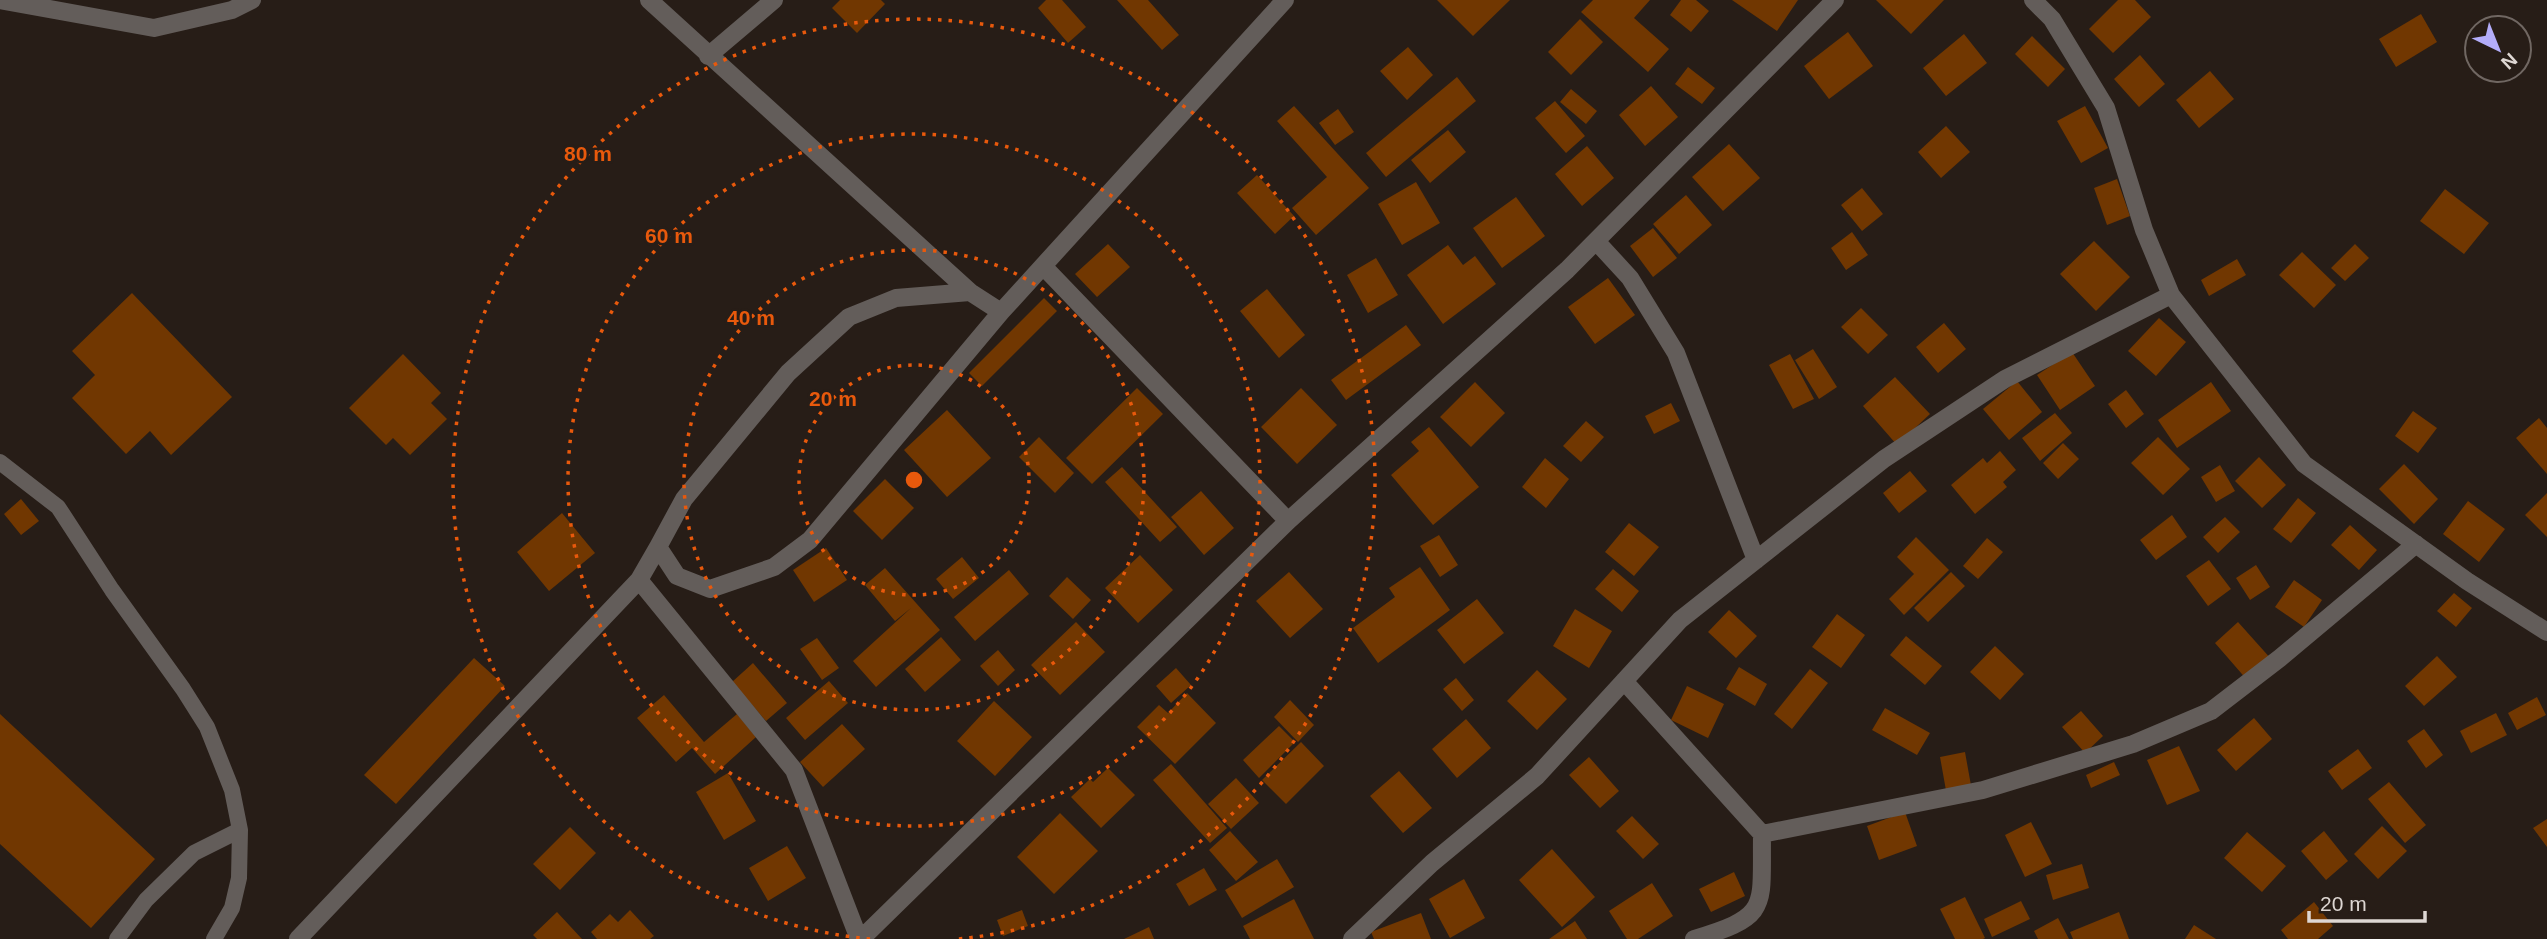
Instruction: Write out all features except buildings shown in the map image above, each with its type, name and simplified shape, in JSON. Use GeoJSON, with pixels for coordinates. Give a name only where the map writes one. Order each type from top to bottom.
{"type":"FeatureCollection","features":[{"type":"Feature","properties":{"kind":"street"},"geometry":{"type":"LineString","coordinates":[[0,0],[154,27],[232,10],[252,0]]}},
{"type":"Feature","properties":{"kind":"street"},"geometry":{"type":"LineString","coordinates":[[649,0],[970,292],[1001,312]]}},
{"type":"Feature","properties":{"kind":"street"},"geometry":{"type":"LineString","coordinates":[[708,56],[774,0]]}},
{"type":"Feature","properties":{"kind":"street"},"geometry":{"type":"LineString","coordinates":[[658,547],[677,576],[710,589],[775,567],[810,540],[1001,312],[1285,0]]}},
{"type":"Feature","properties":{"kind":"street"},"geometry":{"type":"LineString","coordinates":[[639,580],[794,770],[860,939],[1288,521],[1596,241],[1835,0]]}},
{"type":"Feature","properties":{"kind":"street"},"geometry":{"type":"LineString","coordinates":[[2033,0],[2052,19],[2106,108],[2144,230],[2171,295],[2304,464],[2467,581],[2547,632]]}},
{"type":"Feature","properties":{"kind":"street"},"geometry":{"type":"LineString","coordinates":[[1596,241],[1630,278],[1676,353],[1756,560]]}},
{"type":"Feature","properties":{"kind":"street"},"geometry":{"type":"LineString","coordinates":[[1043,266],[1288,521]]}},
{"type":"Feature","properties":{"kind":"street"},"geometry":{"type":"LineString","coordinates":[[298,939],[639,580],[684,499],[788,373],[849,317],[896,298],[970,292]]}},
{"type":"Feature","properties":{"kind":"street"},"geometry":{"type":"LineString","coordinates":[[1352,939],[1432,863],[1537,776],[1680,620],[1884,459],[2005,379],[2171,295]]}},
{"type":"Feature","properties":{"kind":"street"},"geometry":{"type":"LineString","coordinates":[[1762,834],[1983,790],[2133,744],[2211,711],[2280,658],[2416,544]]}},
{"type":"Feature","properties":{"kind":"street"},"geometry":{"type":"LineString","coordinates":[[1624,681],[1762,834],[1761,902],[1747,918],[1730,929],[1694,939]]}},
{"type":"Feature","properties":{"kind":"lane"},"geometry":{"type":"LineString","coordinates":[[0,462],[58,507],[207,727],[232,790],[240,830],[239,878],[232,908],[214,939]]}},
{"type":"Feature","properties":{"kind":"lane"},"geometry":{"type":"LineString","coordinates":[[117,939],[146,900],[194,853],[240,830]]}}]}
